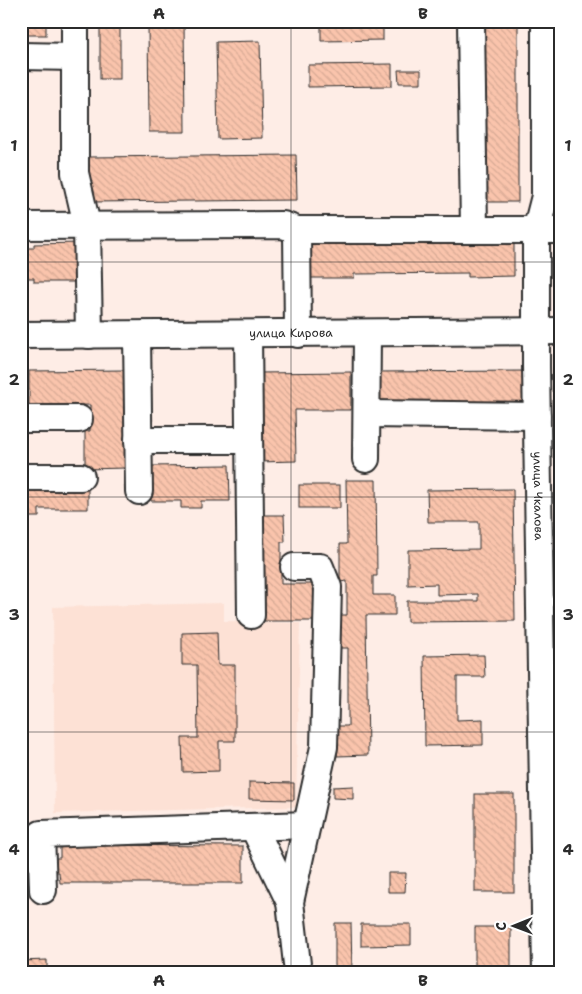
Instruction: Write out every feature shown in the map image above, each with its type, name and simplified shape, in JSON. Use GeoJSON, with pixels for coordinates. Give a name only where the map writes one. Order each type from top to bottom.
{"type":"FeatureCollection","features":[{"type":"Feature","properties":{"kind":"street"},"geometry":{"type":"LineString","coordinates":[[75,21],[75,173],[87,225],[88,335]]}},
{"type":"Feature","properties":{"kind":"street"},"geometry":{"type":"LineString","coordinates":[[472,21],[474,230]]}},
{"type":"Feature","properties":{"kind":"street","name":"улица Чкалова"},"geometry":{"type":"LineString","coordinates":[[545,21],[549,332],[537,416],[546,973]]}},
{"type":"Feature","properties":{"kind":"street"},"geometry":{"type":"LineString","coordinates":[[21,56],[74,57]]}},
{"type":"Feature","properties":{"kind":"street"},"geometry":{"type":"LineString","coordinates":[[21,226],[282,225],[297,230],[548,230]]}},
{"type":"Feature","properties":{"kind":"street"},"geometry":{"type":"LineString","coordinates":[[297,230],[298,334]]}},
{"type":"Feature","properties":{"kind":"street","name":"улица Кирова"},"geometry":{"type":"LineString","coordinates":[[21,336],[549,332]]}},
{"type":"Feature","properties":{"kind":"street"},"geometry":{"type":"LineString","coordinates":[[248,334],[251,615]]}},
{"type":"Feature","properties":{"kind":"street"},"geometry":{"type":"LineString","coordinates":[[366,459],[367,334]]}},
{"type":"Feature","properties":{"kind":"street"},"geometry":{"type":"LineString","coordinates":[[137,335],[139,491]]}},
{"type":"Feature","properties":{"kind":"street"},"geometry":{"type":"LineString","coordinates":[[366,414],[537,416]]}},
{"type":"Feature","properties":{"kind":"street"},"geometry":{"type":"LineString","coordinates":[[21,419],[79,419]]}},
{"type":"Feature","properties":{"kind":"street"},"geometry":{"type":"LineString","coordinates":[[138,440],[249,440]]}},
{"type":"Feature","properties":{"kind":"street"},"geometry":{"type":"LineString","coordinates":[[21,477],[81,476]]}},
{"type":"Feature","properties":{"kind":"street"},"geometry":{"type":"LineString","coordinates":[[294,567],[320,567],[328,587],[324,747],[290,902],[298,973]]}},
{"type":"Feature","properties":{"kind":"street"},"geometry":{"type":"LineString","coordinates":[[43,890],[41,834],[306,825]]}},
{"type":"Feature","properties":{"kind":"street"},"geometry":{"type":"LineString","coordinates":[[254,828],[290,902]]}},
{"type":"Feature","properties":{"kind":"shaded area"},"geometry":{"type":"Polygon","coordinates":[[[224,603],[224,621],[300,623],[296,807],[55,813],[53,607],[224,603]]]}},
{"type":"Feature","properties":{"kind":"building"},"geometry":{"type":"Polygon","coordinates":[[[21,21],[46,21],[46,35],[21,35],[21,21]]]}},
{"type":"Feature","properties":{"kind":"building"},"geometry":{"type":"Polygon","coordinates":[[[148,21],[184,21],[185,132],[149,132],[148,21]]]}},
{"type":"Feature","properties":{"kind":"building"},"geometry":{"type":"Polygon","coordinates":[[[321,21],[383,21],[383,40],[321,41],[321,21]]]}},
{"type":"Feature","properties":{"kind":"building"},"geometry":{"type":"Polygon","coordinates":[[[480,21],[518,21],[518,202],[480,202],[480,21]]]}},
{"type":"Feature","properties":{"kind":"building"},"geometry":{"type":"Polygon","coordinates":[[[100,24],[120,24],[120,79],[100,79],[100,24]]]}},
{"type":"Feature","properties":{"kind":"building"},"geometry":{"type":"Polygon","coordinates":[[[260,41],[262,138],[218,139],[216,42],[260,41]]]}},
{"type":"Feature","properties":{"kind":"building"},"geometry":{"type":"Polygon","coordinates":[[[392,64],[392,86],[308,87],[308,65],[392,64]]]}},
{"type":"Feature","properties":{"kind":"building"},"geometry":{"type":"Polygon","coordinates":[[[398,70],[421,70],[421,83],[399,83],[398,70]]]}},
{"type":"Feature","properties":{"kind":"building"},"geometry":{"type":"Polygon","coordinates":[[[296,155],[297,200],[89,202],[88,157],[296,155]]]}},
{"type":"Feature","properties":{"kind":"building"},"geometry":{"type":"Polygon","coordinates":[[[514,237],[514,276],[468,277],[468,273],[354,274],[354,278],[306,278],[306,239],[514,237]]]}},
{"type":"Feature","properties":{"kind":"building"},"geometry":{"type":"Polygon","coordinates":[[[80,243],[80,282],[34,282],[34,278],[21,278],[21,248],[34,248],[34,244],[80,243]]]}},
{"type":"Feature","properties":{"kind":"building"},"geometry":{"type":"Polygon","coordinates":[[[126,370],[126,468],[85,469],[85,431],[90,431],[90,405],[29,406],[29,371],[126,370]]]}},
{"type":"Feature","properties":{"kind":"building"},"geometry":{"type":"Polygon","coordinates":[[[523,371],[523,408],[375,409],[374,372],[523,371]]]}},
{"type":"Feature","properties":{"kind":"building"},"geometry":{"type":"Polygon","coordinates":[[[351,372],[351,410],[295,410],[296,461],[259,462],[258,373],[351,372]]]}},
{"type":"Feature","properties":{"kind":"building"},"geometry":{"type":"Polygon","coordinates":[[[229,465],[230,501],[201,501],[201,508],[181,508],[181,501],[151,501],[150,466],[229,465]]]}},
{"type":"Feature","properties":{"kind":"building"},"geometry":{"type":"Polygon","coordinates":[[[346,480],[376,480],[377,576],[373,576],[373,595],[395,595],[395,615],[366,615],[368,755],[337,756],[337,726],[348,726],[348,648],[340,648],[340,615],[347,615],[347,581],[340,582],[340,544],[347,544],[346,480]]]}},
{"type":"Feature","properties":{"kind":"building"},"geometry":{"type":"Polygon","coordinates":[[[299,485],[340,485],[340,508],[299,508],[299,485]]]}},
{"type":"Feature","properties":{"kind":"building"},"geometry":{"type":"Polygon","coordinates":[[[21,488],[88,488],[88,509],[39,509],[39,517],[21,517],[21,488]]]}},
{"type":"Feature","properties":{"kind":"building"},"geometry":{"type":"Polygon","coordinates":[[[513,489],[515,621],[407,622],[407,601],[478,601],[478,594],[437,595],[437,584],[408,585],[408,550],[479,549],[479,522],[428,522],[427,490],[513,489]]]}},
{"type":"Feature","properties":{"kind":"building"},"geometry":{"type":"Polygon","coordinates":[[[260,515],[284,515],[285,542],[281,542],[281,584],[317,584],[317,621],[261,621],[260,515]]]}},
{"type":"Feature","properties":{"kind":"building"},"geometry":{"type":"Polygon","coordinates":[[[217,632],[218,665],[235,665],[235,741],[219,741],[219,771],[183,772],[182,738],[198,738],[197,665],[182,665],[182,633],[217,632]]]}},
{"type":"Feature","properties":{"kind":"building"},"geometry":{"type":"Polygon","coordinates":[[[484,655],[485,677],[457,677],[457,720],[483,719],[483,745],[425,746],[424,656],[484,655]]]}},
{"type":"Feature","properties":{"kind":"building"},"geometry":{"type":"Polygon","coordinates":[[[249,782],[294,783],[294,800],[249,799],[249,782]]]}},
{"type":"Feature","properties":{"kind":"building"},"geometry":{"type":"Polygon","coordinates":[[[353,786],[353,799],[333,798],[333,787],[353,786]]]}},
{"type":"Feature","properties":{"kind":"building"},"geometry":{"type":"Polygon","coordinates":[[[475,794],[514,794],[514,892],[475,892],[475,794]]]}},
{"type":"Feature","properties":{"kind":"building"},"geometry":{"type":"Polygon","coordinates":[[[60,845],[243,846],[243,883],[60,883],[59,872],[55,872],[55,858],[60,858],[60,845]]]}},
{"type":"Feature","properties":{"kind":"building"},"geometry":{"type":"Polygon","coordinates":[[[388,873],[406,873],[405,892],[388,892],[388,873]]]}},
{"type":"Feature","properties":{"kind":"building"},"geometry":{"type":"Polygon","coordinates":[[[335,923],[351,923],[352,973],[335,973],[335,923]]]}},
{"type":"Feature","properties":{"kind":"building"},"geometry":{"type":"Polygon","coordinates":[[[361,924],[411,924],[411,945],[361,946],[361,924]]]}},
{"type":"Feature","properties":{"kind":"building"},"geometry":{"type":"Polygon","coordinates":[[[475,927],[511,927],[511,973],[475,973],[475,927]]]}},
{"type":"Feature","properties":{"kind":"building"},"geometry":{"type":"Polygon","coordinates":[[[47,960],[47,973],[21,973],[21,961],[47,960]]]}}]}
